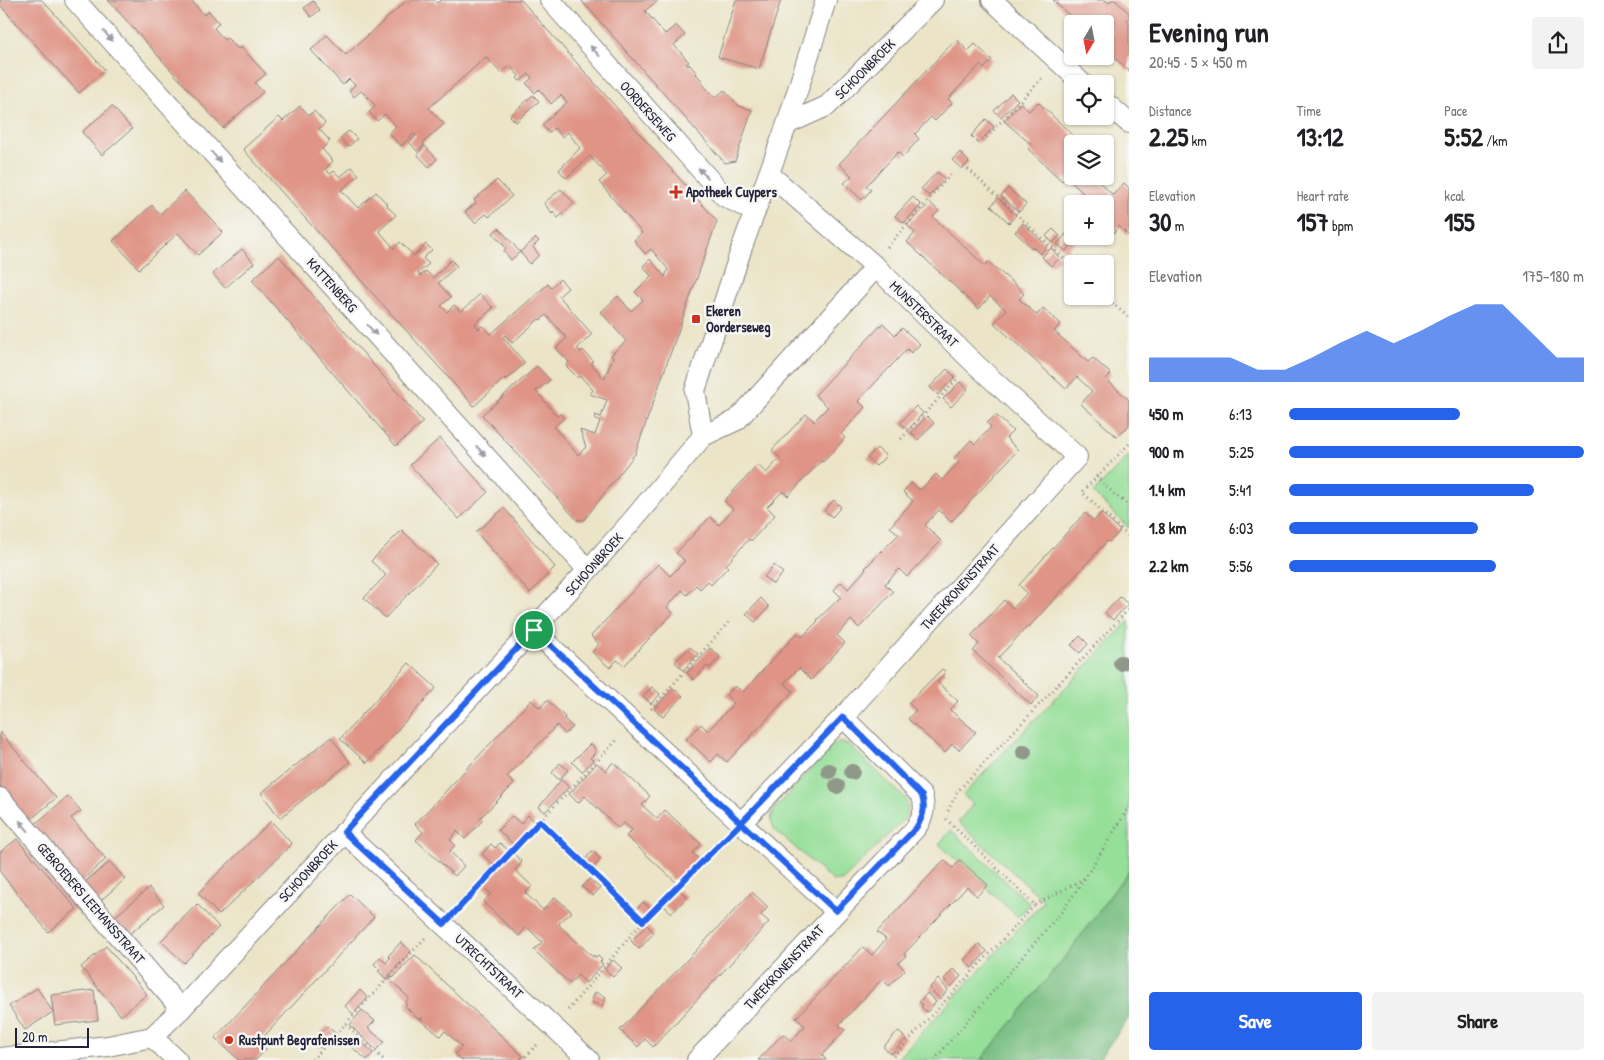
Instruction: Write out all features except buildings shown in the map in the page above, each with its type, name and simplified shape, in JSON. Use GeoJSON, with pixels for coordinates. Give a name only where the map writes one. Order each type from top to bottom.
{"type":"FeatureCollection","features":[{"type":"Feature","properties":{"kind":"street","name":"KATTENBERG"},"geometry":{"type":"LineString","coordinates":[[75,0],[588,570]]}},
{"type":"Feature","properties":{"kind":"street","name":"OORDERSEWEG"},"geometry":{"type":"LineString","coordinates":[[550,0],[724,196],[755,212]]}},
{"type":"Feature","properties":{"kind":"street"},"geometry":{"type":"LineString","coordinates":[[703,436],[695,391],[768,174],[787,124],[826,0]]}},
{"type":"Feature","properties":{"kind":"street","name":"SCHOONBROEK"},"geometry":{"type":"LineString","coordinates":[[787,124],[827,106],[933,0]]}},
{"type":"Feature","properties":{"kind":"street"},"geometry":{"type":"LineString","coordinates":[[992,0],[1072,75]]}},
{"type":"Feature","properties":{"kind":"street"},"geometry":{"type":"LineString","coordinates":[[1114,110],[1129,123]]}},
{"type":"Feature","properties":{"kind":"street","name":"MUNSTERSTRAAT"},"geometry":{"type":"LineString","coordinates":[[768,174],[876,267],[973,362],[1077,457]]}},
{"type":"Feature","properties":{"kind":"street","name":"SCHOONBROEK"},"geometry":{"type":"LineString","coordinates":[[152,1038],[534,630],[631,522],[703,436],[737,420],[876,267]]}},
{"type":"Feature","properties":{"kind":"street","name":"TWEEKRONENSTRAAT"},"geometry":{"type":"LineString","coordinates":[[741,823],[843,717],[1077,457]]}},
{"type":"Feature","properties":{"kind":"street"},"geometry":{"type":"LineString","coordinates":[[534,630],[836,911]]}},
{"type":"Feature","properties":{"kind":"street"},"geometry":{"type":"LineString","coordinates":[[843,717],[922,796],[926,806]]}},
{"type":"Feature","properties":{"kind":"street","name":"GEBROEDERS LEEMANSSTRAAT"},"geometry":{"type":"LineString","coordinates":[[0,798],[181,1009]]}},
{"type":"Feature","properties":{"kind":"street","name":"TWEEKRONENSTRAAT"},"geometry":{"type":"LineString","coordinates":[[697,1060],[916,828],[923,818],[926,806]]}},
{"type":"Feature","properties":{"kind":"street","name":"UTRECHTSTRAAT"},"geometry":{"type":"LineString","coordinates":[[344,832],[590,1060]]}},
{"type":"Feature","properties":{"kind":"street"},"geometry":{"type":"LineString","coordinates":[[0,1058],[109,1053],[152,1038],[177,1060]]}},
{"type":"Feature","properties":{"kind":"path"},"geometry":{"type":"LineString","coordinates":[[983,141],[1057,62]]}},
{"type":"Feature","properties":{"kind":"path"},"geometry":{"type":"LineString","coordinates":[[968,169],[1064,259]]}},
{"type":"Feature","properties":{"kind":"path"},"geometry":{"type":"LineString","coordinates":[[876,267],[888,244],[951,174]]}},
{"type":"Feature","properties":{"kind":"path"},"geometry":{"type":"LineString","coordinates":[[1114,304],[1129,318]]}},
{"type":"Feature","properties":{"kind":"path"},"geometry":{"type":"LineString","coordinates":[[902,439],[973,362]]}},
{"type":"Feature","properties":{"kind":"path"},"geometry":{"type":"LineString","coordinates":[[1129,444],[1082,492],[1129,537]]}},
{"type":"Feature","properties":{"kind":"path"},"geometry":{"type":"LineString","coordinates":[[1097,477],[1116,496],[1129,505]]}},
{"type":"Feature","properties":{"kind":"path"},"geometry":{"type":"LineString","coordinates":[[944,818],[957,792],[1129,609]]}},
{"type":"Feature","properties":{"kind":"path"},"geometry":{"type":"LineString","coordinates":[[312,1060],[634,725],[729,622]]}},
{"type":"Feature","properties":{"kind":"path"},"geometry":{"type":"LineString","coordinates":[[926,806],[944,818],[1036,905]]}},
{"type":"Feature","properties":{"kind":"path"},"geometry":{"type":"LineString","coordinates":[[934,1060],[1063,910],[1129,807]]}},
{"type":"Feature","properties":{"kind":"path"},"geometry":{"type":"LineString","coordinates":[[540,821],[643,921]]}},
{"type":"Feature","properties":{"kind":"path"},"geometry":{"type":"LineString","coordinates":[[554,1027],[643,921],[741,823]]}},
{"type":"Feature","properties":{"kind":"path"},"geometry":{"type":"LineString","coordinates":[[890,1060],[1036,905],[1085,878]]}},
{"type":"Feature","properties":{"kind":"path"},"geometry":{"type":"LineString","coordinates":[[346,1024],[384,1060]]}},
{"type":"Feature","properties":{"kind":"green space"},"geometry":{"type":"Polygon","coordinates":[[[1129,455],[1129,528],[1093,493],[1129,455]]]}},
{"type":"Feature","properties":{"kind":"green space"},"geometry":{"type":"Polygon","coordinates":[[[1129,621],[1129,870],[1069,952],[981,1060],[896,1060],[1044,901],[958,822],[973,804],[963,795],[1129,621]]]}},
{"type":"Feature","properties":{"kind":"green space"},"geometry":{"type":"Polygon","coordinates":[[[840,742],[849,745],[905,798],[908,807],[906,817],[842,881],[833,881],[774,829],[771,820],[773,811],[832,745],[840,742]]]}},
{"type":"Feature","properties":{"kind":"green space"},"geometry":{"type":"Polygon","coordinates":[[[951,830],[1030,904],[1018,917],[939,844],[951,830]]]}},
{"type":"Feature","properties":{"kind":"green space"},"geometry":{"type":"Polygon","coordinates":[[[1129,870],[1129,1018],[1098,1060],[981,1060],[1069,952],[1129,870]]]}},
{"type":"Feature","properties":{"kind":"place","name":"Apotheek Cuypers"},"geometry":{"type":"Point","coordinates":[676,192]}},
{"type":"Feature","properties":{"kind":"place","name":"Ekeren Oorderseweg"},"geometry":{"type":"Point","coordinates":[696,319]}},
{"type":"Feature","properties":{"kind":"place","name":"Rustpunt Begrafenissen"},"geometry":{"type":"Point","coordinates":[229,1040]}},
{"type":"Feature","properties":{"kind":"route"},"geometry":{"type":"LineString","coordinates":[[534,630],[344,832],[444,924],[540,821],[643,921],[741,823],[836,911],[916,828],[923,818],[926,806],[922,796],[843,717],[741,823],[534,630]]}}]}
